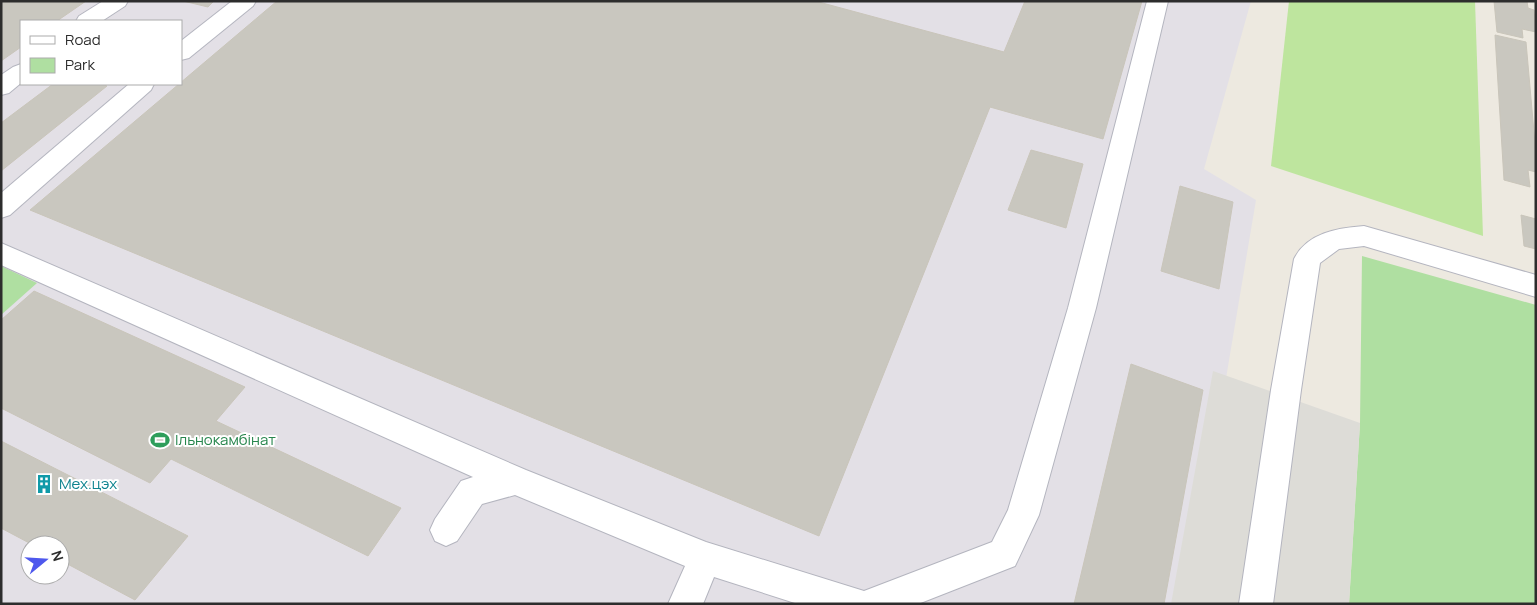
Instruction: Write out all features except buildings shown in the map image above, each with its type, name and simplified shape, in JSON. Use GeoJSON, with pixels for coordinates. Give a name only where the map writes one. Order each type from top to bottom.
{"type":"FeatureCollection","features":[{"type":"Feature","properties":{"kind":"street"},"geometry":{"type":"LineString","coordinates":[[89,20],[118,1]]}},
{"type":"Feature","properties":{"kind":"street"},"geometry":{"type":"LineString","coordinates":[[182,52],[246,1]]}},
{"type":"Feature","properties":{"kind":"street"},"geometry":{"type":"LineString","coordinates":[[874,604],[1003,554],[1023,515],[1082,308],[1116,162],[1158,1]]}},
{"type":"Feature","properties":{"kind":"street"},"geometry":{"type":"LineString","coordinates":[[1,87],[20,73]]}},
{"type":"Feature","properties":{"kind":"street"},"geometry":{"type":"LineString","coordinates":[[1,208],[142,85]]}},
{"type":"Feature","properties":{"kind":"street"},"geometry":{"type":"LineString","coordinates":[[1256,604],[1286,390],[1307,259],[1321,245],[1339,237],[1364,236],[1536,286]]}},
{"type":"Feature","properties":{"kind":"street"},"geometry":{"type":"LineString","coordinates":[[1,253],[515,480],[706,558],[853,604]]}},
{"type":"Feature","properties":{"kind":"street"},"geometry":{"type":"LineString","coordinates":[[446,530],[472,492],[515,480]]}},
{"type":"Feature","properties":{"kind":"street"},"geometry":{"type":"LineString","coordinates":[[685,604],[706,558]]}},
{"type":"Feature","properties":{"kind":"shaded area","name":"Ільнокамбінат"},"geometry":{"type":"Polygon","coordinates":[[[1,1],[1251,1],[1204,169],[1256,200],[1188,604],[1,604],[1,1]]]}},
{"type":"Feature","properties":{"kind":"shaded area"},"geometry":{"type":"Polygon","coordinates":[[[1213,371],[1360,423],[1349,604],[1171,604],[1213,371]]]}},
{"type":"Feature","properties":{"kind":"green space"},"geometry":{"type":"Polygon","coordinates":[[[1289,1],[1475,1],[1483,236],[1271,166],[1289,1]]]}},
{"type":"Feature","properties":{"kind":"green space"},"geometry":{"type":"Polygon","coordinates":[[[1362,256],[1536,305],[1536,604],[1349,604],[1360,423],[1362,256]]]}},
{"type":"Feature","properties":{"kind":"green space"},"geometry":{"type":"Polygon","coordinates":[[[1,266],[37,283],[1,315],[1,266]]]}},
{"type":"Feature","properties":{"kind":"place","name":"Ільнокамбінат"},"geometry":{"type":"Point","coordinates":[160,440]}},
{"type":"Feature","properties":{"kind":"place","name":"Мех.цэх"},"geometry":{"type":"Point","coordinates":[44,484]}}]}
